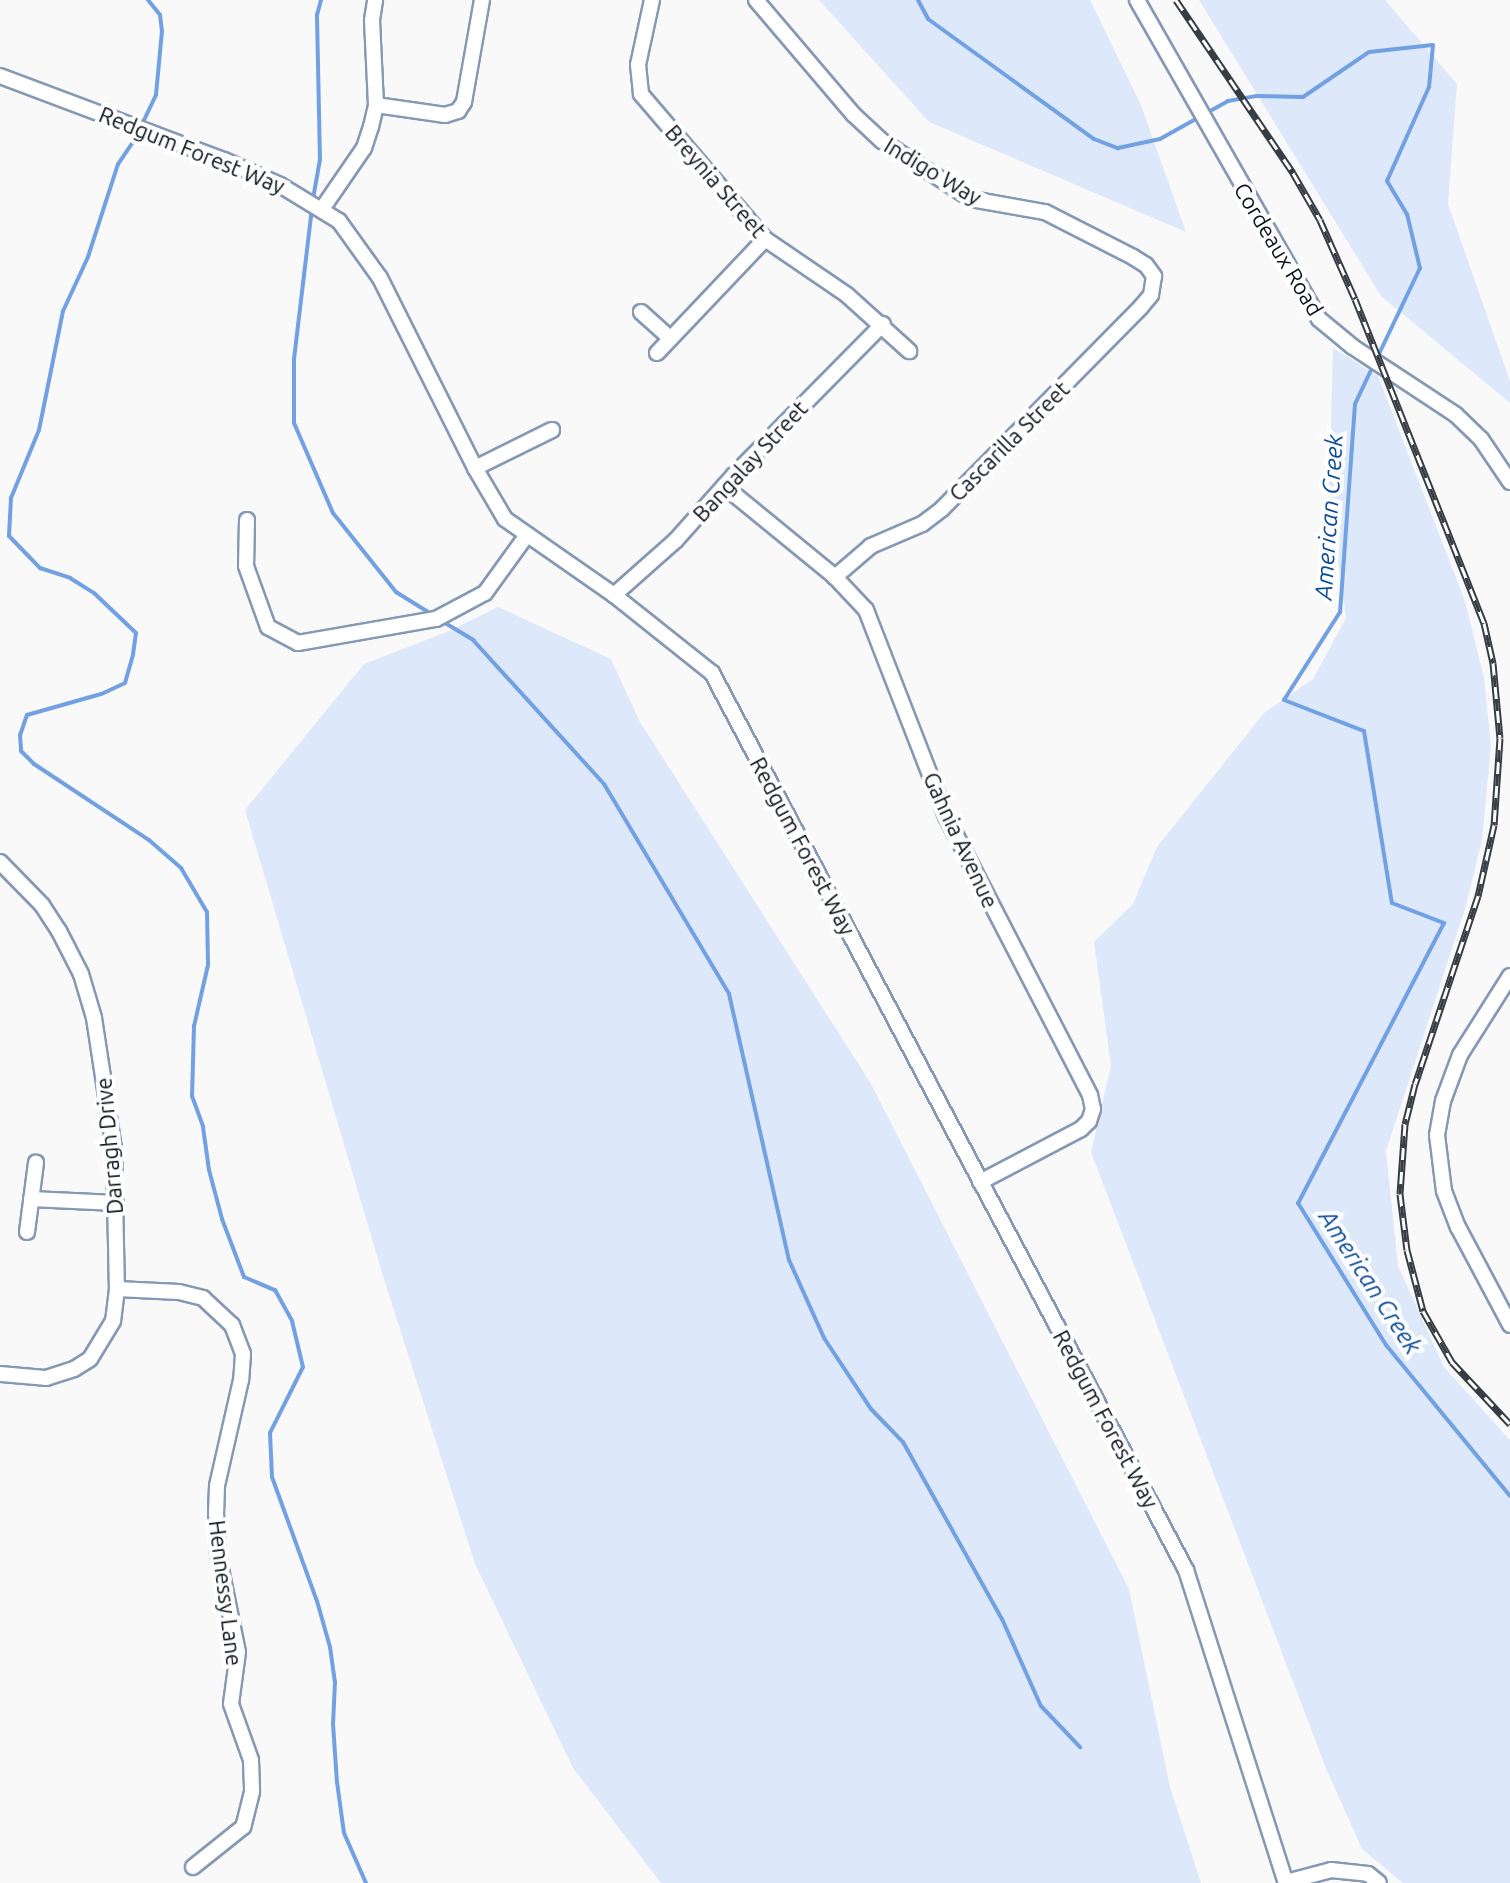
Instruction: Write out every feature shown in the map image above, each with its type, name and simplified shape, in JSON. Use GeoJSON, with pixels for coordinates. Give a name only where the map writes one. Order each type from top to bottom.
{"type":"FeatureCollection","features":[{"type":"Feature","properties":{"kind":"street"},"geometry":{"type":"LineString","coordinates":[[322,209],[364,148],[376,105],[372,20],[375,0]]}},
{"type":"Feature","properties":{"kind":"street"},"geometry":{"type":"LineString","coordinates":[[376,105],[445,115],[458,111],[464,102],[482,0]]}},
{"type":"Feature","properties":{"kind":"street","name":"Breynia Street"},"geometry":{"type":"LineString","coordinates":[[652,0],[638,65],[641,94],[765,239],[883,324],[909,351]]}},
{"type":"Feature","properties":{"kind":"street","name":"Indigo Way"},"geometry":{"type":"LineString","coordinates":[[756,0],[854,115],[882,141],[971,199],[1045,212],[1133,257],[1146,265],[1154,276]]}},
{"type":"Feature","properties":{"kind":"street","name":"Cordeaux Road"},"geometry":{"type":"LineString","coordinates":[[1137,0],[1310,307],[1331,332],[1456,415],[1481,439],[1510,482]]}},
{"type":"Feature","properties":{"kind":"street","name":"Redgum Forest Way"},"geometry":{"type":"LineString","coordinates":[[0,76],[224,160],[322,209],[339,221],[380,278],[475,468],[505,519],[614,595],[712,673],[1186,1570],[1286,1883]]}},
{"type":"Feature","properties":{"kind":"street"},"geometry":{"type":"LineString","coordinates":[[657,353],[765,239]]}},
{"type":"Feature","properties":{"kind":"street","name":"Cascarilla Street"},"geometry":{"type":"LineString","coordinates":[[835,577],[871,546],[922,524],[942,509],[1141,307],[1151,295],[1154,276]]}},
{"type":"Feature","properties":{"kind":"street"},"geometry":{"type":"LineString","coordinates":[[641,312],[670,338]]}},
{"type":"Feature","properties":{"kind":"street","name":"Bangalay Street"},"geometry":{"type":"LineString","coordinates":[[614,595],[676,540],[724,486],[883,324]]}},
{"type":"Feature","properties":{"kind":"street"},"geometry":{"type":"LineString","coordinates":[[475,468],[552,430]]}},
{"type":"Feature","properties":{"kind":"street","name":"Gahnia Avenue"},"geometry":{"type":"LineString","coordinates":[[724,486],[835,577],[866,610],[946,816],[1090,1095],[1093,1109],[1089,1121],[1081,1129],[980,1182]]}},
{"type":"Feature","properties":{"kind":"street"},"geometry":{"type":"LineString","coordinates":[[247,520],[246,566],[268,627],[298,643],[436,619],[485,593],[527,535]]}},
{"type":"Feature","properties":{"kind":"street","name":"Darragh Drive"},"geometry":{"type":"LineString","coordinates":[[0,862],[42,905],[81,974],[94,1018],[114,1149],[117,1289],[113,1321],[90,1359],[74,1369],[46,1378],[0,1374]]}},
{"type":"Feature","properties":{"kind":"street"},"geometry":{"type":"LineString","coordinates":[[1510,976],[1460,1055],[1443,1101],[1437,1135],[1444,1191],[1458,1227],[1510,1325]]}},
{"type":"Feature","properties":{"kind":"street"},"geometry":{"type":"LineString","coordinates":[[27,1232],[36,1163]]}},
{"type":"Feature","properties":{"kind":"street"},"geometry":{"type":"LineString","coordinates":[[31,1199],[116,1203]]}},
{"type":"Feature","properties":{"kind":"street","name":"Hennessy Lane"},"geometry":{"type":"LineString","coordinates":[[117,1289],[179,1292],[203,1298],[232,1325],[243,1354],[241,1380],[217,1486],[216,1512],[218,1554],[238,1652],[231,1704],[251,1760],[252,1792],[243,1827],[193,1867]]}},
{"type":"Feature","properties":{"kind":"street"},"geometry":{"type":"LineString","coordinates":[[1286,1883],[1331,1870],[1368,1874],[1379,1883]]}},
{"type":"Feature","properties":{"kind":"shaded area"},"geometry":{"type":"Polygon","coordinates":[[[819,0],[1090,0],[1141,105],[1186,232],[929,122],[819,0]]]}},
{"type":"Feature","properties":{"kind":"shaded area"},"geometry":{"type":"Polygon","coordinates":[[[1199,0],[1385,0],[1457,84],[1448,204],[1510,381],[1510,403],[1381,296],[1199,0]]]}},
{"type":"Feature","properties":{"kind":"shaded area"},"geometry":{"type":"Polygon","coordinates":[[[1333,348],[1378,376],[1465,601],[1484,678],[1491,746],[1482,840],[1465,909],[1386,1151],[1398,1266],[1444,1367],[1510,1440],[1510,1883],[1403,1883],[1362,1849],[1327,1771],[1091,1152],[1111,1066],[1094,942],[1133,904],[1157,847],[1264,713],[1313,679],[1346,618],[1329,495],[1333,348]]]}},
{"type":"Feature","properties":{"kind":"shaded area"},"geometry":{"type":"Polygon","coordinates":[[[498,607],[611,659],[640,722],[870,1082],[1129,1589],[1170,1787],[1201,1883],[661,1883],[573,1768],[475,1564],[383,1276],[245,810],[364,664],[449,631],[498,607]]]}},
{"type":"Feature","properties":{"kind":"waterway"},"geometry":{"type":"LineString","coordinates":[[148,0],[160,15],[162,31],[156,95],[135,139],[118,164],[88,257],[63,311],[39,430],[11,498],[9,536],[40,568],[70,578],[94,593],[136,633],[133,655],[125,683],[101,694],[27,715],[20,735],[21,751],[34,764],[149,840],[181,868],[207,912],[208,965],[194,1026],[192,1096],[203,1127],[209,1170],[222,1219],[244,1277],[275,1290],[292,1321],[303,1367],[270,1433],[272,1477],[317,1601],[330,1647],[335,1682],[333,1724],[337,1782],[344,1833],[366,1883]]}},
{"type":"Feature","properties":{"kind":"waterway"},"geometry":{"type":"LineString","coordinates":[[313,199],[320,160],[317,15],[321,0]]}},
{"type":"Feature","properties":{"kind":"waterway","name":"American Creek"},"geometry":{"type":"LineString","coordinates":[[918,0],[928,19],[1094,139],[1118,148],[1160,139],[1228,101],[1256,96],[1303,97],[1369,52],[1433,45],[1429,87],[1387,181],[1407,214],[1420,268],[1377,358]]}},
{"type":"Feature","properties":{"kind":"waterway"},"geometry":{"type":"LineString","coordinates":[[312,208],[294,360],[294,423],[333,513],[396,592],[433,615]]}},
{"type":"Feature","properties":{"kind":"waterway","name":"American Creek"},"geometry":{"type":"LineString","coordinates":[[1373,366],[1355,404],[1340,612],[1284,700],[1364,731],[1392,903],[1444,923],[1298,1203],[1386,1345],[1510,1496]]}},
{"type":"Feature","properties":{"kind":"waterway"},"geometry":{"type":"LineString","coordinates":[[440,620],[473,640],[604,784],[729,994],[789,1260],[824,1338],[871,1409],[903,1442],[1002,1619],[1041,1706],[1080,1747]]}},
{"type":"Feature","properties":{"kind":"railway"},"geometry":{"type":"LineString","coordinates":[[1176,0],[1293,173],[1320,220],[1355,299],[1484,623],[1493,663],[1500,738],[1494,825],[1478,896],[1415,1084],[1405,1124],[1400,1194],[1407,1250],[1423,1311],[1452,1362],[1510,1424]]}}]}
